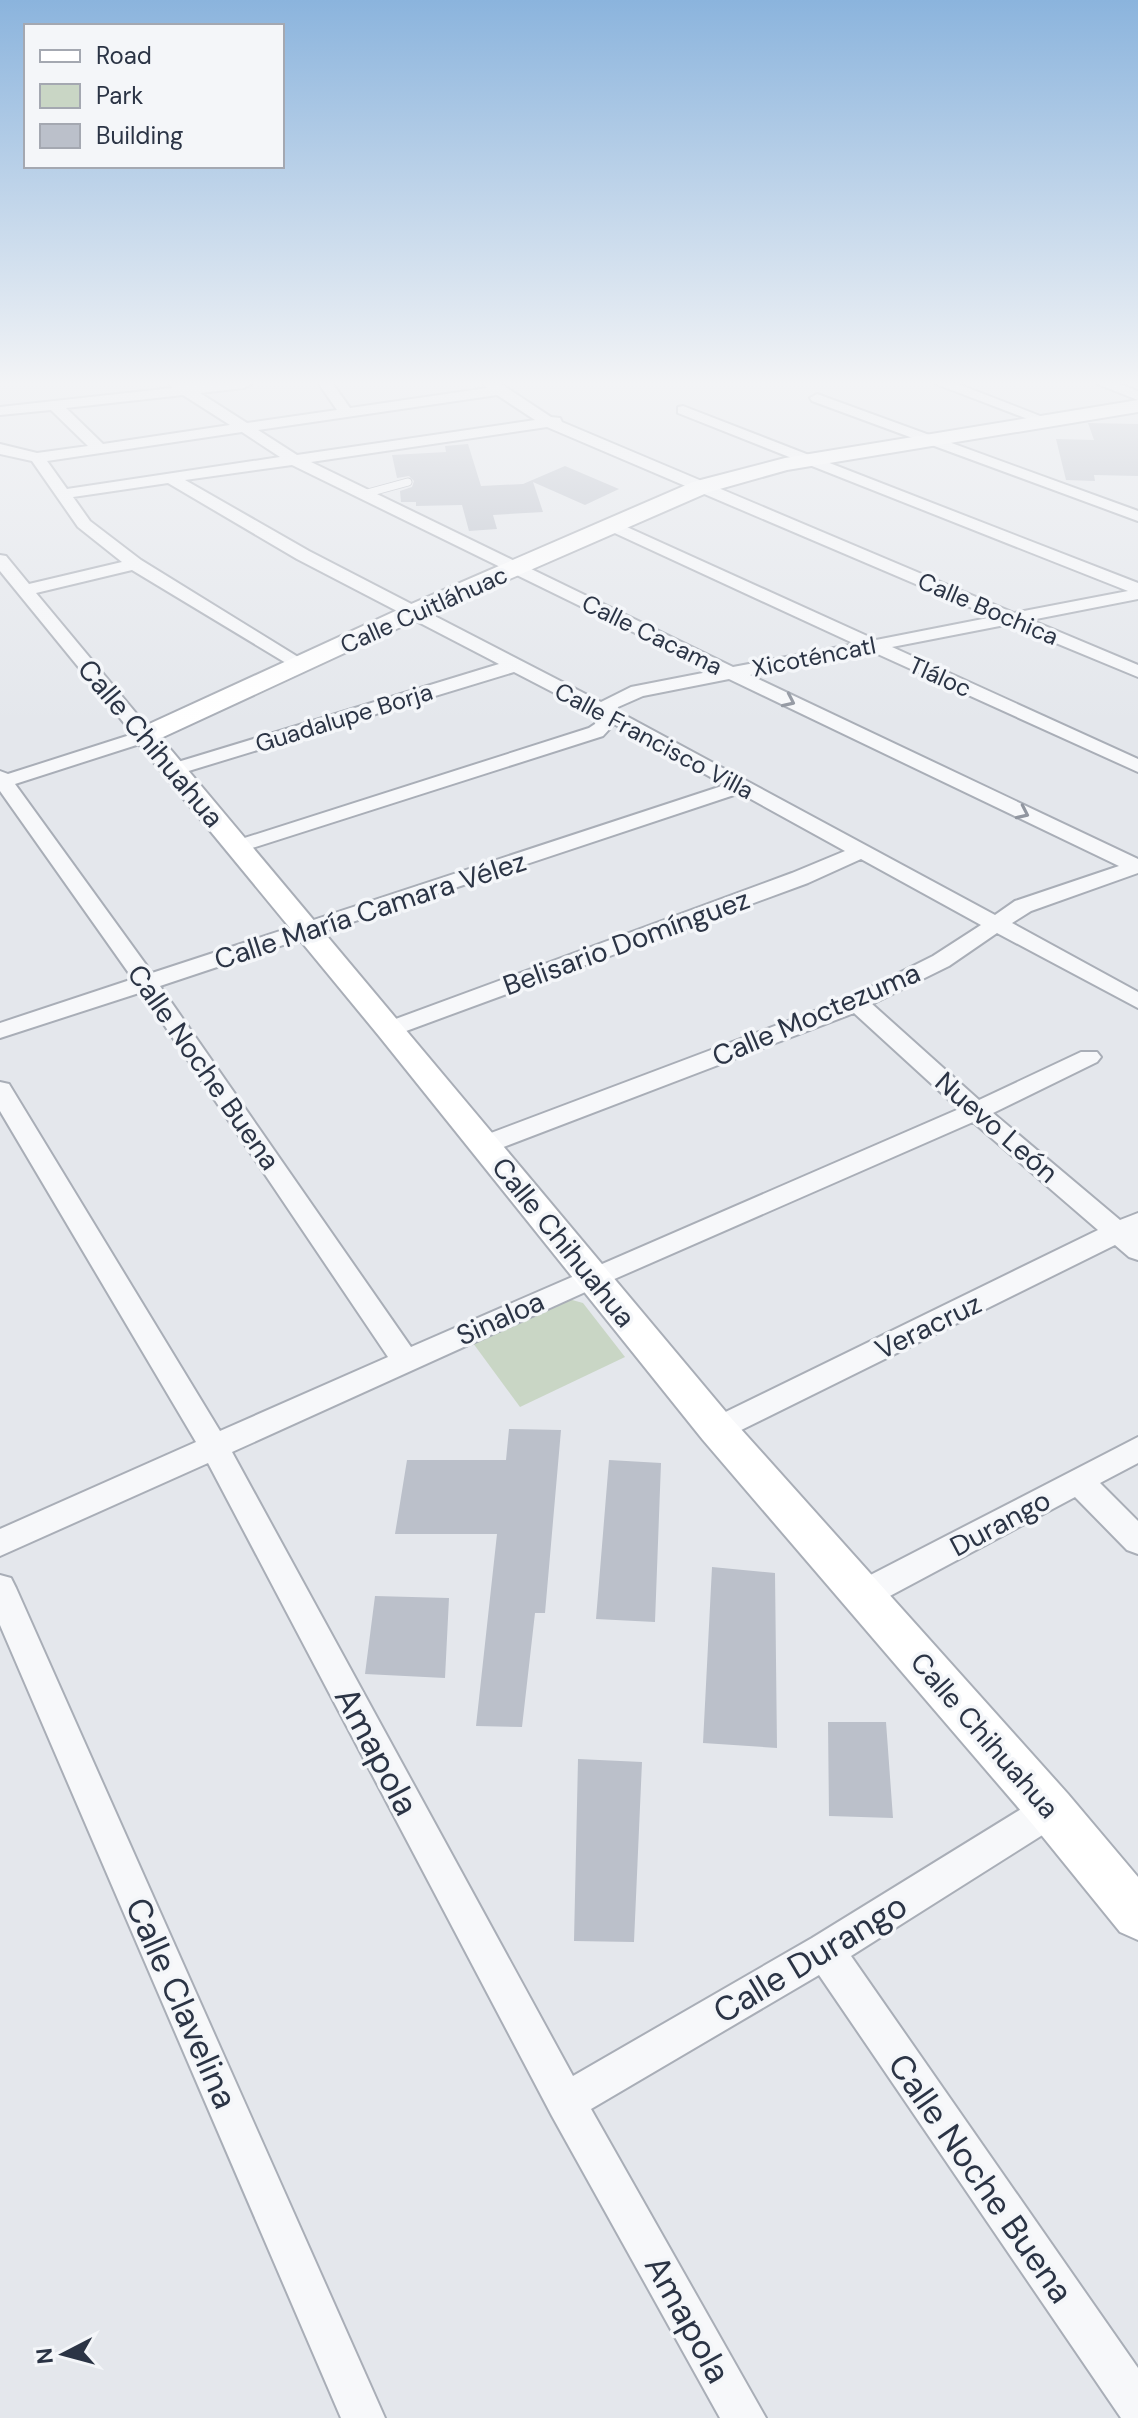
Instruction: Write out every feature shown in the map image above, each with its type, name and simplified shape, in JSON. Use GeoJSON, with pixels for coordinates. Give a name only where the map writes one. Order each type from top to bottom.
{"type":"FeatureCollection","features":[{"type":"Feature","properties":{"kind":"street"},"geometry":{"type":"LineString","coordinates":[[65,497],[84,524],[135,564],[302,665]]}},
{"type":"Feature","properties":{"kind":"street","name":"Calle Francisco Villa"},"geometry":{"type":"LineString","coordinates":[[202,497],[266,535],[607,713],[1138,1001]]}},
{"type":"Feature","properties":{"kind":"street","name":"Calle Cacama"},"geometry":{"type":"LineString","coordinates":[[370,497],[1137,866]]}},
{"type":"Feature","properties":{"kind":"street","name":"Calle Cuitláhuac"},"geometry":{"type":"LineString","coordinates":[[1,781],[145,736],[154,729],[302,665],[411,613],[679,497]]}},
{"type":"Feature","properties":{"kind":"street","name":"Calle Bochica"},"geometry":{"type":"LineString","coordinates":[[724,497],[1138,672]]}},
{"type":"Feature","properties":{"kind":"street"},"geometry":{"type":"LineString","coordinates":[[904,497],[1138,591]]}},
{"type":"Feature","properties":{"kind":"street"},"geometry":{"type":"LineString","coordinates":[[1086,497],[1138,516]]}},
{"type":"Feature","properties":{"kind":"street","name":"Tláloc"},"geometry":{"type":"LineString","coordinates":[[612,526],[1138,766]]}},
{"type":"Feature","properties":{"kind":"street","name":"Calle Chihuahua"},"geometry":{"type":"LineString","coordinates":[[0,560],[717,1429],[1051,1810],[1138,1915]]}},
{"type":"Feature","properties":{"kind":"street"},"geometry":{"type":"LineString","coordinates":[[23,591],[135,564]]}},
{"type":"Feature","properties":{"kind":"street","name":"Xicoténcatl"},"geometry":{"type":"LineString","coordinates":[[239,846],[596,732],[604,726],[609,704],[638,691],[1138,591]]}},
{"type":"Feature","properties":{"kind":"street","name":"Guadalupe Borja"},"geometry":{"type":"LineString","coordinates":[[175,769],[513,666]]}},
{"type":"Feature","properties":{"kind":"street","name":"Calle Noche Buena"},"geometry":{"type":"LineString","coordinates":[[1,781],[147,983],[405,1360]]}},
{"type":"Feature","properties":{"kind":"street","name":"Calle María Camara Vélez"},"geometry":{"type":"LineString","coordinates":[[0,1031],[739,787]]}},
{"type":"Feature","properties":{"kind":"street","name":"Belisario Domínguez"},"geometry":{"type":"LineString","coordinates":[[390,1029],[800,878],[860,852]]}},
{"type":"Feature","properties":{"kind":"street","name":"Calle Moctezuma"},"geometry":{"type":"LineString","coordinates":[[484,1145],[857,1003],[941,961],[1023,906],[1137,866]]}},
{"type":"Feature","properties":{"kind":"street","name":"Nuevo León"},"geometry":{"type":"LineString","coordinates":[[857,1003],[976,1111],[1131,1235]]}},
{"type":"Feature","properties":{"kind":"street","name":"Sinaloa"},"geometry":{"type":"LineString","coordinates":[[0,1543],[405,1360],[976,1111],[1089,1057]]}},
{"type":"Feature","properties":{"kind":"street","name":"Amapola"},"geometry":{"type":"LineString","coordinates":[[0,1090],[214,1447],[566,2102],[744,2418]]}},
{"type":"Feature","properties":{"kind":"street","name":"Veracruz"},"geometry":{"type":"LineString","coordinates":[[717,1429],[1131,1235]]}},
{"type":"Feature","properties":{"kind":"street","name":"Durango"},"geometry":{"type":"LineString","coordinates":[[862,1595],[1138,1449]]}},
{"type":"Feature","properties":{"kind":"street"},"geometry":{"type":"LineString","coordinates":[[1079,1481],[1138,1541]]}},
{"type":"Feature","properties":{"kind":"street","name":"Calle Clavelina"},"geometry":{"type":"LineString","coordinates":[[0,1588],[363,2418]]}},
{"type":"Feature","properties":{"kind":"street","name":"Calle Durango"},"geometry":{"type":"LineString","coordinates":[[566,2102],[825,1951],[1051,1810]]}},
{"type":"Feature","properties":{"kind":"street","name":"Calle Noche Buena"},"geometry":{"type":"LineString","coordinates":[[825,1951],[1138,2405]]}},
{"type":"Feature","properties":{"kind":"green space"},"geometry":{"type":"Polygon","coordinates":[[[565,1298],[583,1303],[625,1357],[520,1407],[470,1339],[565,1298]]]}},
{"type":"Feature","properties":{"kind":"building"},"geometry":{"type":"Polygon","coordinates":[[[401,497],[538,497],[543,512],[493,515],[497,529],[469,531],[462,505],[416,506],[416,502],[401,502],[401,497]]]}},
{"type":"Feature","properties":{"kind":"building"},"geometry":{"type":"Polygon","coordinates":[[[567,497],[602,497],[585,505],[567,497]]]}},
{"type":"Feature","properties":{"kind":"building"},"geometry":{"type":"Polygon","coordinates":[[[509,1429],[561,1430],[545,1613],[535,1613],[522,1727],[476,1726],[497,1534],[395,1534],[407,1460],[506,1460],[509,1429]]]}},
{"type":"Feature","properties":{"kind":"building"},"geometry":{"type":"Polygon","coordinates":[[[609,1460],[661,1463],[655,1622],[596,1619],[609,1460]]]}},
{"type":"Feature","properties":{"kind":"building"},"geometry":{"type":"Polygon","coordinates":[[[712,1567],[775,1573],[777,1748],[703,1743],[712,1567]]]}},
{"type":"Feature","properties":{"kind":"building"},"geometry":{"type":"Polygon","coordinates":[[[375,1596],[449,1598],[445,1678],[365,1674],[375,1596]]]}},
{"type":"Feature","properties":{"kind":"building"},"geometry":{"type":"Polygon","coordinates":[[[828,1722],[886,1722],[893,1818],[829,1816],[828,1722]]]}},
{"type":"Feature","properties":{"kind":"building"},"geometry":{"type":"Polygon","coordinates":[[[578,1759],[642,1762],[634,1942],[574,1941],[578,1759]]]}}]}
